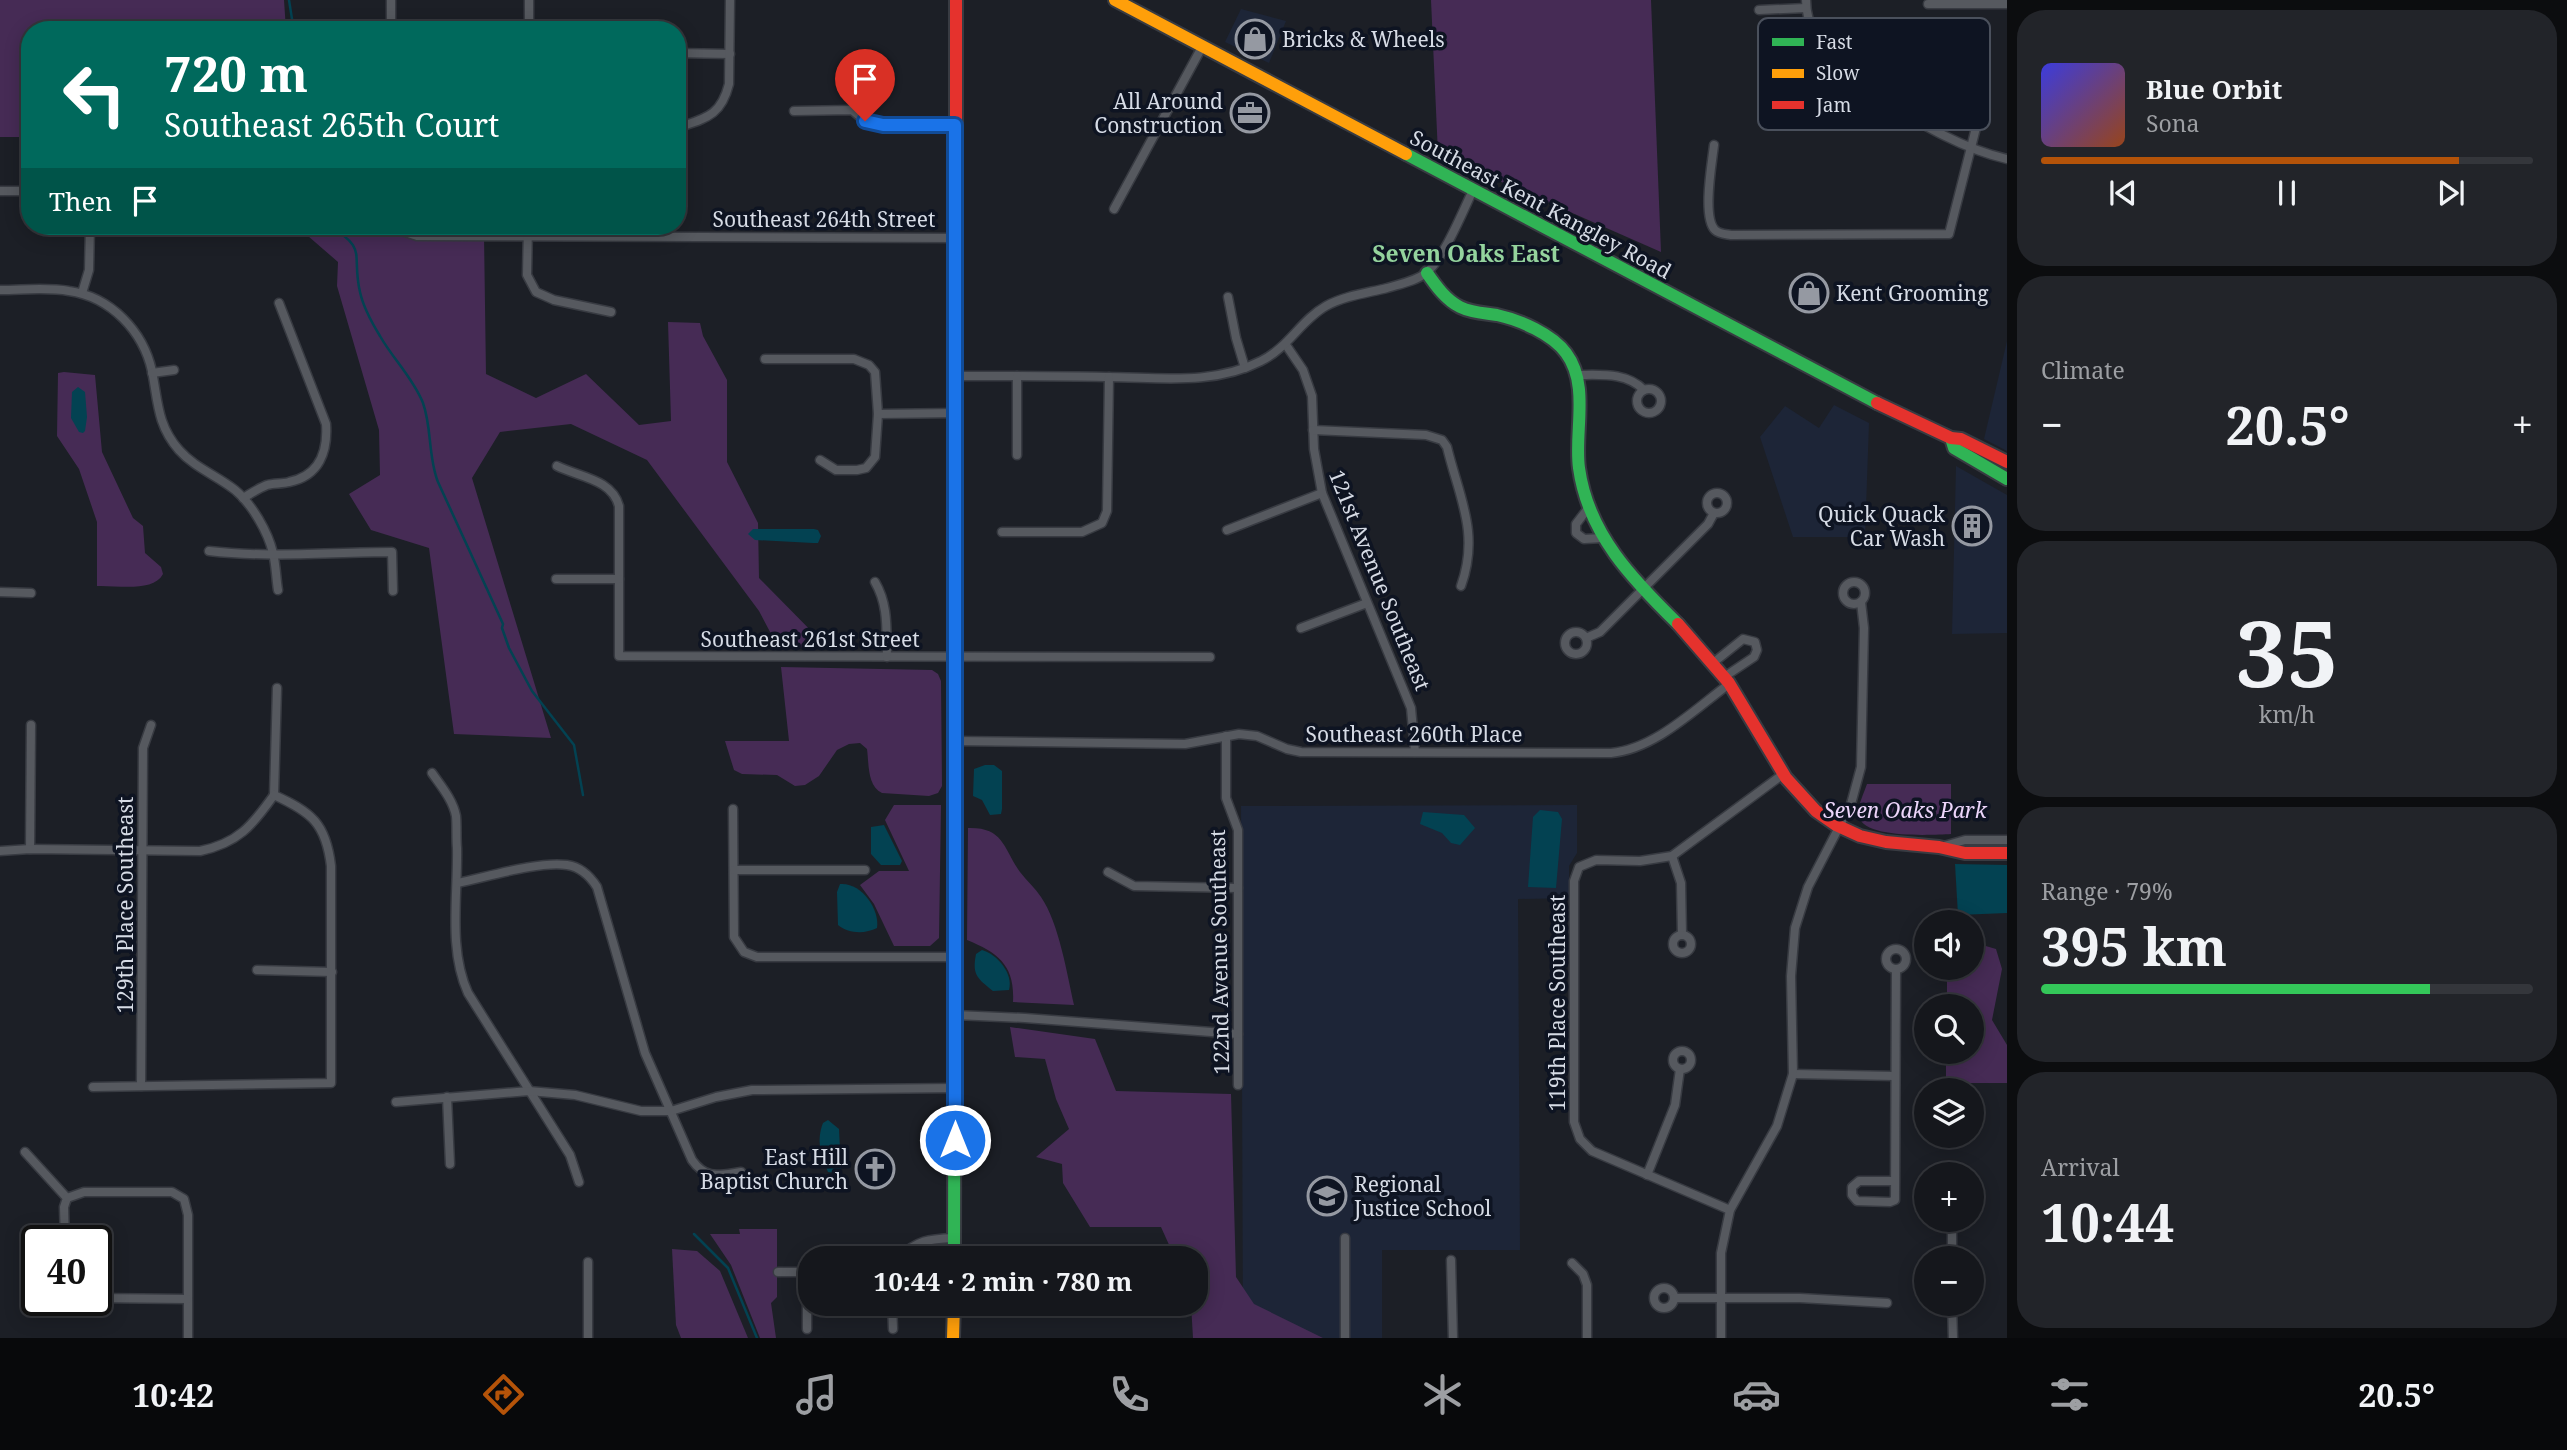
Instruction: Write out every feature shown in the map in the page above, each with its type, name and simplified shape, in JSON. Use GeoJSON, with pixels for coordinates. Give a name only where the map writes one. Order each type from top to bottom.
{"type":"FeatureCollection","features":[{"type":"Feature","properties":{"kind":"street"},"geometry":{"type":"LineString","coordinates":[[391,0],[391,21]]}},
{"type":"Feature","properties":{"kind":"street"},"geometry":{"type":"LineString","coordinates":[[529,0],[529,21]]}},
{"type":"Feature","properties":{"kind":"street"},"geometry":{"type":"LineString","coordinates":[[686,125],[710,116],[720,108],[729,84],[730,0]]}},
{"type":"Feature","properties":{"kind":"street"},"geometry":{"type":"LineString","coordinates":[[954,1246],[956,0]]}},
{"type":"Feature","properties":{"kind":"street","name":"Southeast Kent Kangley Road"},"geometry":{"type":"LineString","coordinates":[[1115,0],[1887,408],[2007,462]]}},
{"type":"Feature","properties":{"kind":"street"},"geometry":{"type":"LineString","coordinates":[[1759,10],[1806,4]]}},
{"type":"Feature","properties":{"kind":"street"},"geometry":{"type":"LineString","coordinates":[[1928,4],[2007,4]]}},
{"type":"Feature","properties":{"kind":"street"},"geometry":{"type":"LineString","coordinates":[[1114,209],[1202,47]]}},
{"type":"Feature","properties":{"kind":"street"},"geometry":{"type":"LineString","coordinates":[[686,53],[730,54]]}},
{"type":"Feature","properties":{"kind":"street"},"geometry":{"type":"LineString","coordinates":[[794,111],[852,110],[865,121],[883,125],[955,125]]}},
{"type":"Feature","properties":{"kind":"street"},"geometry":{"type":"LineString","coordinates":[[1933,130],[1970,148],[2007,159]]}},
{"type":"Feature","properties":{"kind":"street"},"geometry":{"type":"LineString","coordinates":[[1714,145],[1708,214],[1714,229],[1731,235],[1949,234],[1975,130]]}},
{"type":"Feature","properties":{"kind":"street"},"geometry":{"type":"LineString","coordinates":[[956,376],[1206,378],[1245,368],[1286,345],[1313,315],[1325,307],[1340,300],[1414,280],[1427,273],[1437,261],[1474,190]]}},
{"type":"Feature","properties":{"kind":"street"},"geometry":{"type":"LineString","coordinates":[[0,191],[21,191]]}},
{"type":"Feature","properties":{"kind":"street"},"geometry":{"type":"LineString","coordinates":[[82,293],[89,270],[90,235]]}},
{"type":"Feature","properties":{"kind":"street","name":"Southeast 264th Street"},"geometry":{"type":"LineString","coordinates":[[414,235],[436,235]]}},
{"type":"Feature","properties":{"kind":"street"},"geometry":{"type":"LineString","coordinates":[[528,235],[527,275],[536,292],[554,300],[611,312]]}},
{"type":"Feature","properties":{"kind":"street","name":"Southeast 264th Street"},"geometry":{"type":"LineString","coordinates":[[606,235],[955,237]]}},
{"type":"Feature","properties":{"kind":"street"},"geometry":{"type":"LineString","coordinates":[[1427,273],[1451,302],[1463,309],[1501,316],[1549,338],[1565,350],[1577,375],[1581,478],[1589,507],[1604,538],[1621,565],[1727,680],[1782,775],[1817,813],[1839,827],[1890,843],[1913,847],[1941,847],[1965,853],[2007,853]]}},
{"type":"Feature","properties":{"kind":"street"},"geometry":{"type":"LineString","coordinates":[[0,290],[82,293],[112,309],[127,323],[146,349],[163,429],[179,450],[200,469],[235,490],[256,516],[273,553],[278,590]]}},
{"type":"Feature","properties":{"kind":"street"},"geometry":{"type":"LineString","coordinates":[[1228,297],[1245,368]]}},
{"type":"Feature","properties":{"kind":"street"},"geometry":{"type":"LineString","coordinates":[[243,498],[267,485],[306,478],[324,456],[327,440],[326,424],[279,303]]}},
{"type":"Feature","properties":{"kind":"street","name":"121st Avenue Southeast"},"geometry":{"type":"LineString","coordinates":[[1286,345],[1309,382],[1316,468],[1322,493],[1411,708],[1415,751]]}},
{"type":"Feature","properties":{"kind":"street"},"geometry":{"type":"LineString","coordinates":[[765,359],[854,359],[869,365],[877,378],[875,457],[866,468],[857,470],[836,470],[820,460]]}},
{"type":"Feature","properties":{"kind":"street"},"geometry":{"type":"LineString","coordinates":[[152,373],[174,370]]}},
{"type":"Feature","properties":{"kind":"street"},"geometry":{"type":"LineString","coordinates":[[1577,375],[1619,376],[1644,390]]}},
{"type":"Feature","properties":{"kind":"street"},"geometry":{"type":"LineString","coordinates":[[1017,376],[1017,455]]}},
{"type":"Feature","properties":{"kind":"street"},"geometry":{"type":"LineString","coordinates":[[1002,532],[1082,532],[1102,523],[1107,511],[1109,377]]}},
{"type":"Feature","properties":{"kind":"street"},"geometry":{"type":"LineString","coordinates":[[878,414],[956,413]]}},
{"type":"Feature","properties":{"kind":"street"},"geometry":{"type":"LineString","coordinates":[[1313,429],[1426,435],[1442,440],[1447,447],[1469,524],[1469,558],[1461,586]]}},
{"type":"Feature","properties":{"kind":"street","name":"Southeast Kent Kangley Road"},"geometry":{"type":"LineString","coordinates":[[1951,439],[1954,448],[2007,479]]}},
{"type":"Feature","properties":{"kind":"street"},"geometry":{"type":"LineString","coordinates":[[556,579],[619,579],[617,496],[611,488],[557,466]]}},
{"type":"Feature","properties":{"kind":"street"},"geometry":{"type":"LineString","coordinates":[[1227,530],[1322,493]]}},
{"type":"Feature","properties":{"kind":"street"},"geometry":{"type":"LineString","coordinates":[[1589,507],[1576,524],[1576,533],[1584,539],[1604,538]]}},
{"type":"Feature","properties":{"kind":"street"},"geometry":{"type":"LineString","coordinates":[[1586,639],[1601,632],[1708,524],[1714,513]]}},
{"type":"Feature","properties":{"kind":"street"},"geometry":{"type":"LineString","coordinates":[[209,551],[252,556],[273,553],[391,552],[393,591]]}},
{"type":"Feature","properties":{"kind":"street","name":"Southeast 261st Street"},"geometry":{"type":"LineString","coordinates":[[619,579],[620,656],[1210,657]]}},
{"type":"Feature","properties":{"kind":"street"},"geometry":{"type":"LineString","coordinates":[[875,582],[884,597],[886,608],[887,657]]}},
{"type":"Feature","properties":{"kind":"street"},"geometry":{"type":"LineString","coordinates":[[0,592],[31,593]]}},
{"type":"Feature","properties":{"kind":"street"},"geometry":{"type":"LineString","coordinates":[[1721,1338],[1721,1253],[1730,1210],[1777,1126],[1793,1074],[1791,976],[1795,928],[1808,887],[1852,804],[1861,767],[1864,628],[1861,602]]}},
{"type":"Feature","properties":{"kind":"street"},"geometry":{"type":"LineString","coordinates":[[1301,628],[1367,603]]}},
{"type":"Feature","properties":{"kind":"street","name":"Southeast 260th Place"},"geometry":{"type":"LineString","coordinates":[[956,741],[1185,744],[1239,734],[1257,736],[1301,752],[1624,752],[1650,742],[1727,680],[1754,657],[1758,650],[1755,642],[1743,639],[1713,663]]}},
{"type":"Feature","properties":{"kind":"street"},"geometry":{"type":"LineString","coordinates":[[0,851],[200,851],[231,842],[258,818],[274,795],[277,688]]}},
{"type":"Feature","properties":{"kind":"street"},"geometry":{"type":"LineString","coordinates":[[30,849],[31,725]]}},
{"type":"Feature","properties":{"kind":"street","name":"129th Place Southeast"},"geometry":{"type":"LineString","coordinates":[[141,1086],[143,748],[151,725]]}},
{"type":"Feature","properties":{"kind":"street","name":"122nd Avenue Southeast"},"geometry":{"type":"LineString","coordinates":[[1226,736],[1226,798],[1238,830],[1238,1085]]}},
{"type":"Feature","properties":{"kind":"street"},"geometry":{"type":"LineString","coordinates":[[432,773],[448,796],[456,815],[455,927],[460,977],[570,1155],[579,1182]]}},
{"type":"Feature","properties":{"kind":"street"},"geometry":{"type":"LineString","coordinates":[[1682,935],[1681,883],[1672,856],[1782,775]]}},
{"type":"Feature","properties":{"kind":"street"},"geometry":{"type":"LineString","coordinates":[[93,1087],[331,1083],[330,849],[314,818],[302,808],[274,795]]}},
{"type":"Feature","properties":{"kind":"street"},"geometry":{"type":"LineString","coordinates":[[733,808],[734,937],[739,948],[749,956],[955,957]]}},
{"type":"Feature","properties":{"kind":"street"},"geometry":{"type":"LineString","coordinates":[[1941,847],[1965,840],[2007,840]]}},
{"type":"Feature","properties":{"kind":"street","name":"119th Place Southeast"},"geometry":{"type":"LineString","coordinates":[[1647,1175],[1592,1151],[1580,1139],[1574,1122],[1574,881],[1579,867],[1596,860],[1640,861],[1672,856]]}},
{"type":"Feature","properties":{"kind":"street"},"geometry":{"type":"LineString","coordinates":[[457,884],[548,865],[569,865],[589,875],[597,887],[645,1054],[692,1160],[699,1170],[713,1175],[741,1172]]}},
{"type":"Feature","properties":{"kind":"street"},"geometry":{"type":"LineString","coordinates":[[734,870],[865,870]]}},
{"type":"Feature","properties":{"kind":"street"},"geometry":{"type":"LineString","coordinates":[[1108,872],[1134,886],[1238,888]]}},
{"type":"Feature","properties":{"kind":"street"},"geometry":{"type":"LineString","coordinates":[[257,970],[332,972]]}},
{"type":"Feature","properties":{"kind":"street"},"geometry":{"type":"LineString","coordinates":[[1895,1181],[1859,1181],[1852,1187],[1852,1195],[1857,1201],[1893,1202],[1895,1181],[1896,970]]}},
{"type":"Feature","properties":{"kind":"street"},"geometry":{"type":"LineString","coordinates":[[955,1015],[1025,1017],[1238,1034]]}},
{"type":"Feature","properties":{"kind":"street"},"geometry":{"type":"LineString","coordinates":[[1680,1069],[1675,1105],[1647,1175],[1730,1210]]}},
{"type":"Feature","properties":{"kind":"street"},"geometry":{"type":"LineString","coordinates":[[1793,1074],[1895,1076]]}},
{"type":"Feature","properties":{"kind":"street"},"geometry":{"type":"LineString","coordinates":[[396,1102],[529,1091],[575,1095],[641,1111],[671,1111],[716,1097],[752,1090],[955,1088]]}},
{"type":"Feature","properties":{"kind":"street"},"geometry":{"type":"LineString","coordinates":[[447,1097],[450,1164]]}},
{"type":"Feature","properties":{"kind":"street"},"geometry":{"type":"LineString","coordinates":[[25,1153],[67,1198]]}},
{"type":"Feature","properties":{"kind":"street"},"geometry":{"type":"LineString","coordinates":[[67,1198],[84,1192],[172,1192],[184,1199],[188,1214],[188,1338]]}},
{"type":"Feature","properties":{"kind":"street"},"geometry":{"type":"LineString","coordinates":[[65,1225],[64,1207],[67,1198]]}},
{"type":"Feature","properties":{"kind":"street"},"geometry":{"type":"LineString","coordinates":[[912,1246],[924,1241],[954,1238]]}},
{"type":"Feature","properties":{"kind":"street"},"geometry":{"type":"LineString","coordinates":[[1345,1238],[1345,1338]]}},
{"type":"Feature","properties":{"kind":"street"},"geometry":{"type":"LineString","coordinates":[[1451,1260],[1453,1338]]}},
{"type":"Feature","properties":{"kind":"street"},"geometry":{"type":"LineString","coordinates":[[588,1262],[588,1338]]}},
{"type":"Feature","properties":{"kind":"street"},"geometry":{"type":"LineString","coordinates":[[1572,1263],[1583,1274],[1587,1285],[1587,1338]]}},
{"type":"Feature","properties":{"kind":"street"},"geometry":{"type":"LineString","coordinates":[[778,1272],[798,1272]]}},
{"type":"Feature","properties":{"kind":"street"},"geometry":{"type":"LineString","coordinates":[[112,1298],[187,1299]]}},
{"type":"Feature","properties":{"kind":"street"},"geometry":{"type":"LineString","coordinates":[[1674,1298],[1800,1298],[1887,1303]]}},
{"type":"Feature","properties":{"kind":"street"},"geometry":{"type":"LineString","coordinates":[[807,1316],[807,1329]]}},
{"type":"Feature","properties":{"kind":"street"},"geometry":{"type":"LineString","coordinates":[[892,1316],[893,1329]]}},
{"type":"Feature","properties":{"kind":"street"},"geometry":{"type":"LineString","coordinates":[[953,1338],[954,1316]]}},
{"type":"Feature","properties":{"kind":"street"},"geometry":{"type":"LineString","coordinates":[[1952,1316],[1953,1338]]}},
{"type":"Feature","properties":{"kind":"shaded area"},"geometry":{"type":"Polygon","coordinates":[[[1241,9],[1286,21],[1269,63],[1225,42],[1241,9]]]}},
{"type":"Feature","properties":{"kind":"shaded area"},"geometry":{"type":"Polygon","coordinates":[[[2007,341],[2007,451],[1984,439],[2007,341]]]}},
{"type":"Feature","properties":{"kind":"shaded area"},"geometry":{"type":"Polygon","coordinates":[[[78,387],[85,392],[87,417],[83,433],[79,432],[71,418],[72,392],[78,387]]]}},
{"type":"Feature","properties":{"kind":"shaded area"},"geometry":{"type":"Polygon","coordinates":[[[1834,405],[1869,423],[1865,537],[1793,537],[1760,437],[1785,406],[1819,428],[1834,405]]]}},
{"type":"Feature","properties":{"kind":"shaded area"},"geometry":{"type":"Polygon","coordinates":[[[1956,466],[2007,495],[2007,633],[1952,634],[1956,466]]]}},
{"type":"Feature","properties":{"kind":"shaded area"},"geometry":{"type":"Polygon","coordinates":[[[753,529],[814,529],[818,530],[821,536],[818,543],[755,540],[748,534],[753,529]]]}},
{"type":"Feature","properties":{"kind":"shaded area"},"geometry":{"type":"Polygon","coordinates":[[[994,765],[1002,771],[1001,814],[990,815],[982,800],[973,796],[974,769],[994,765]]]}},
{"type":"Feature","properties":{"kind":"shaded area"},"geometry":{"type":"Polygon","coordinates":[[[1577,805],[1577,853],[1569,866],[1569,898],[1518,899],[1520,1250],[1382,1250],[1382,1338],[1243,1338],[1241,806],[1577,805]]]}},
{"type":"Feature","properties":{"kind":"shaded area"},"geometry":{"type":"Polygon","coordinates":[[[1540,810],[1558,812],[1562,819],[1556,888],[1528,887],[1533,817],[1540,810]]]}},
{"type":"Feature","properties":{"kind":"shaded area"},"geometry":{"type":"Polygon","coordinates":[[[1423,812],[1464,815],[1475,828],[1460,845],[1451,843],[1442,833],[1420,824],[1423,812]]]}},
{"type":"Feature","properties":{"kind":"shaded area"},"geometry":{"type":"Polygon","coordinates":[[[884,825],[902,861],[900,865],[881,865],[871,854],[871,827],[884,825]]]}},
{"type":"Feature","properties":{"kind":"shaded area"},"geometry":{"type":"Polygon","coordinates":[[[1955,864],[2007,865],[2007,913],[1984,914],[1984,910],[1958,910],[1955,864]]]}},
{"type":"Feature","properties":{"kind":"shaded area"},"geometry":{"type":"Polygon","coordinates":[[[840,884],[855,887],[868,898],[875,913],[877,928],[857,932],[838,925],[837,892],[840,884]]]}},
{"type":"Feature","properties":{"kind":"shaded area"},"geometry":{"type":"Polygon","coordinates":[[[982,950],[1003,965],[1009,978],[1009,990],[993,991],[977,976],[976,954],[982,950]]]}},
{"type":"Feature","properties":{"kind":"shaded area"},"geometry":{"type":"Polygon","coordinates":[[[828,1120],[839,1129],[841,1170],[836,1173],[828,1172],[820,1148],[823,1123],[828,1120]]]}},
{"type":"Feature","properties":{"kind":"green space"},"geometry":{"type":"Polygon","coordinates":[[[0,0],[284,0],[285,21],[21,21],[21,137],[0,137],[0,0]]]}},
{"type":"Feature","properties":{"kind":"green space"},"geometry":{"type":"Polygon","coordinates":[[[1431,0],[1651,0],[1661,252],[1438,154],[1431,0]]]}},
{"type":"Feature","properties":{"kind":"green space"},"geometry":{"type":"Polygon","coordinates":[[[484,235],[486,374],[536,398],[586,374],[639,425],[671,421],[668,322],[700,323],[703,336],[727,380],[727,462],[758,523],[759,578],[828,648],[778,647],[759,611],[647,460],[571,424],[500,432],[472,478],[551,738],[454,734],[429,548],[371,530],[349,494],[380,475],[379,430],[337,286],[338,262],[308,236],[484,235]]]}},
{"type":"Feature","properties":{"kind":"green space"},"geometry":{"type":"Polygon","coordinates":[[[58,373],[95,375],[102,452],[133,518],[143,526],[145,553],[161,567],[163,574],[151,584],[133,587],[97,586],[97,522],[79,469],[57,436],[58,373]]]}},
{"type":"Feature","properties":{"kind":"green space"},"geometry":{"type":"Polygon","coordinates":[[[781,667],[932,670],[938,674],[941,681],[942,786],[938,793],[929,796],[882,793],[877,790],[871,780],[867,749],[860,743],[849,744],[837,750],[819,776],[805,785],[795,786],[777,775],[742,774],[734,770],[725,741],[789,741],[781,667]]]}},
{"type":"Feature","properties":{"kind":"green space","name":"Seven Oaks Park"},"geometry":{"type":"Polygon","coordinates":[[[1867,784],[1951,784],[1951,834],[1899,834],[1872,829],[1863,823],[1859,816],[1867,784]]]}},
{"type":"Feature","properties":{"kind":"green space"},"geometry":{"type":"Polygon","coordinates":[[[894,805],[941,805],[939,938],[930,946],[894,946],[874,904],[860,885],[879,871],[909,871],[885,820],[894,805]]]}},
{"type":"Feature","properties":{"kind":"green space"},"geometry":{"type":"Polygon","coordinates":[[[968,828],[989,831],[996,835],[1020,872],[1041,897],[1058,934],[1074,1005],[1013,1002],[1011,979],[1003,962],[988,950],[967,940],[968,828]]]}},
{"type":"Feature","properties":{"kind":"green space"},"geometry":{"type":"Polygon","coordinates":[[[1984,946],[1996,949],[2002,969],[1992,1020],[2007,1045],[2007,1083],[1984,1083],[1984,1078],[1946,1078],[1946,1064],[1984,1064],[1984,994],[1947,994],[1947,980],[1984,980],[1984,946]]]}},
{"type":"Feature","properties":{"kind":"green space"},"geometry":{"type":"Polygon","coordinates":[[[1010,1027],[1095,1039],[1116,1091],[1231,1094],[1236,1277],[1254,1304],[1323,1338],[1193,1338],[1192,1316],[1208,1316],[1208,1246],[1170,1246],[1161,1227],[1090,1227],[1063,1183],[1062,1164],[1036,1157],[1069,1129],[1056,1099],[1045,1059],[1015,1057],[1010,1027]]]}},
{"type":"Feature","properties":{"kind":"green space"},"geometry":{"type":"Polygon","coordinates":[[[739,1229],[777,1229],[777,1297],[771,1303],[776,1338],[760,1338],[731,1265],[710,1234],[740,1234],[739,1229]]]}},
{"type":"Feature","properties":{"kind":"green space"},"geometry":{"type":"Polygon","coordinates":[[[672,1249],[697,1251],[720,1271],[748,1338],[681,1338],[676,1325],[672,1249]]]}},
{"type":"Feature","properties":{"kind":"waterway"},"geometry":{"type":"LineString","coordinates":[[289,0],[293,21]]}},
{"type":"Feature","properties":{"kind":"waterway"},"geometry":{"type":"LineString","coordinates":[[342,235],[354,247],[360,292],[371,320],[423,403],[438,482],[503,624],[509,648],[532,691],[574,745],[583,795]]}},
{"type":"Feature","properties":{"kind":"waterway"},"geometry":{"type":"LineString","coordinates":[[694,1234],[728,1268],[757,1338]]}},
{"type":"Feature","properties":{"kind":"traffic: fast"},"geometry":{"type":"LineString","coordinates":[[1406,154],[1877,403]]}},
{"type":"Feature","properties":{"kind":"traffic: fast"},"geometry":{"type":"LineString","coordinates":[[1427,273],[1446,297],[1460,307],[1525,324],[1553,340],[1566,353],[1577,379],[1580,409],[1579,468],[1592,514],[1602,535],[1629,573],[1678,624]]}},
{"type":"Feature","properties":{"kind":"traffic: fast"},"geometry":{"type":"LineString","coordinates":[[1951,438],[1954,448],[2007,479]]}},
{"type":"Feature","properties":{"kind":"traffic: fast"},"geometry":{"type":"LineString","coordinates":[[954,1246],[955,751]]}},
{"type":"Feature","properties":{"kind":"traffic: slow"},"geometry":{"type":"LineString","coordinates":[[1115,0],[1406,154]]}},
{"type":"Feature","properties":{"kind":"traffic: slow"},"geometry":{"type":"LineString","coordinates":[[955,751],[956,229]]}},
{"type":"Feature","properties":{"kind":"traffic: slow"},"geometry":{"type":"LineString","coordinates":[[953,1338],[954,1316]]}},
{"type":"Feature","properties":{"kind":"traffic: jam"},"geometry":{"type":"LineString","coordinates":[[956,0],[956,229]]}},
{"type":"Feature","properties":{"kind":"traffic: jam"},"geometry":{"type":"LineString","coordinates":[[1877,403],[2007,462]]}},
{"type":"Feature","properties":{"kind":"traffic: jam"},"geometry":{"type":"LineString","coordinates":[[1678,624],[1729,683],[1786,778],[1816,811],[1836,825],[1860,836],[1886,842],[1939,847],[1965,853],[2007,853]]}},
{"type":"Feature","properties":{"kind":"place","name":"Bricks & Wheels"},"geometry":{"type":"Point","coordinates":[1255,39]}},
{"type":"Feature","properties":{"kind":"place","name":"All Around Construction"},"geometry":{"type":"Point","coordinates":[1250,113]}},
{"type":"Feature","properties":{"kind":"place","name":"Kent Grooming"},"geometry":{"type":"Point","coordinates":[1809,293]}},
{"type":"Feature","properties":{"kind":"place","name":"Quick Quack Car Wash"},"geometry":{"type":"Point","coordinates":[1972,526]}},
{"type":"Feature","properties":{"kind":"place","name":"East Hill Baptist Church"},"geometry":{"type":"Point","coordinates":[875,1169]}},
{"type":"Feature","properties":{"kind":"place","name":"Regional Justice School"},"geometry":{"type":"Point","coordinates":[1327,1196]}},
{"type":"Feature","properties":{"kind":"district","name":"Seven Oaks East"},"geometry":{"type":"Point","coordinates":[1466,253]}},
{"type":"Feature","properties":{"kind":"route"},"geometry":{"type":"LineString","coordinates":[[865,121],[883,125],[955,125],[955,1140]]}}]}
